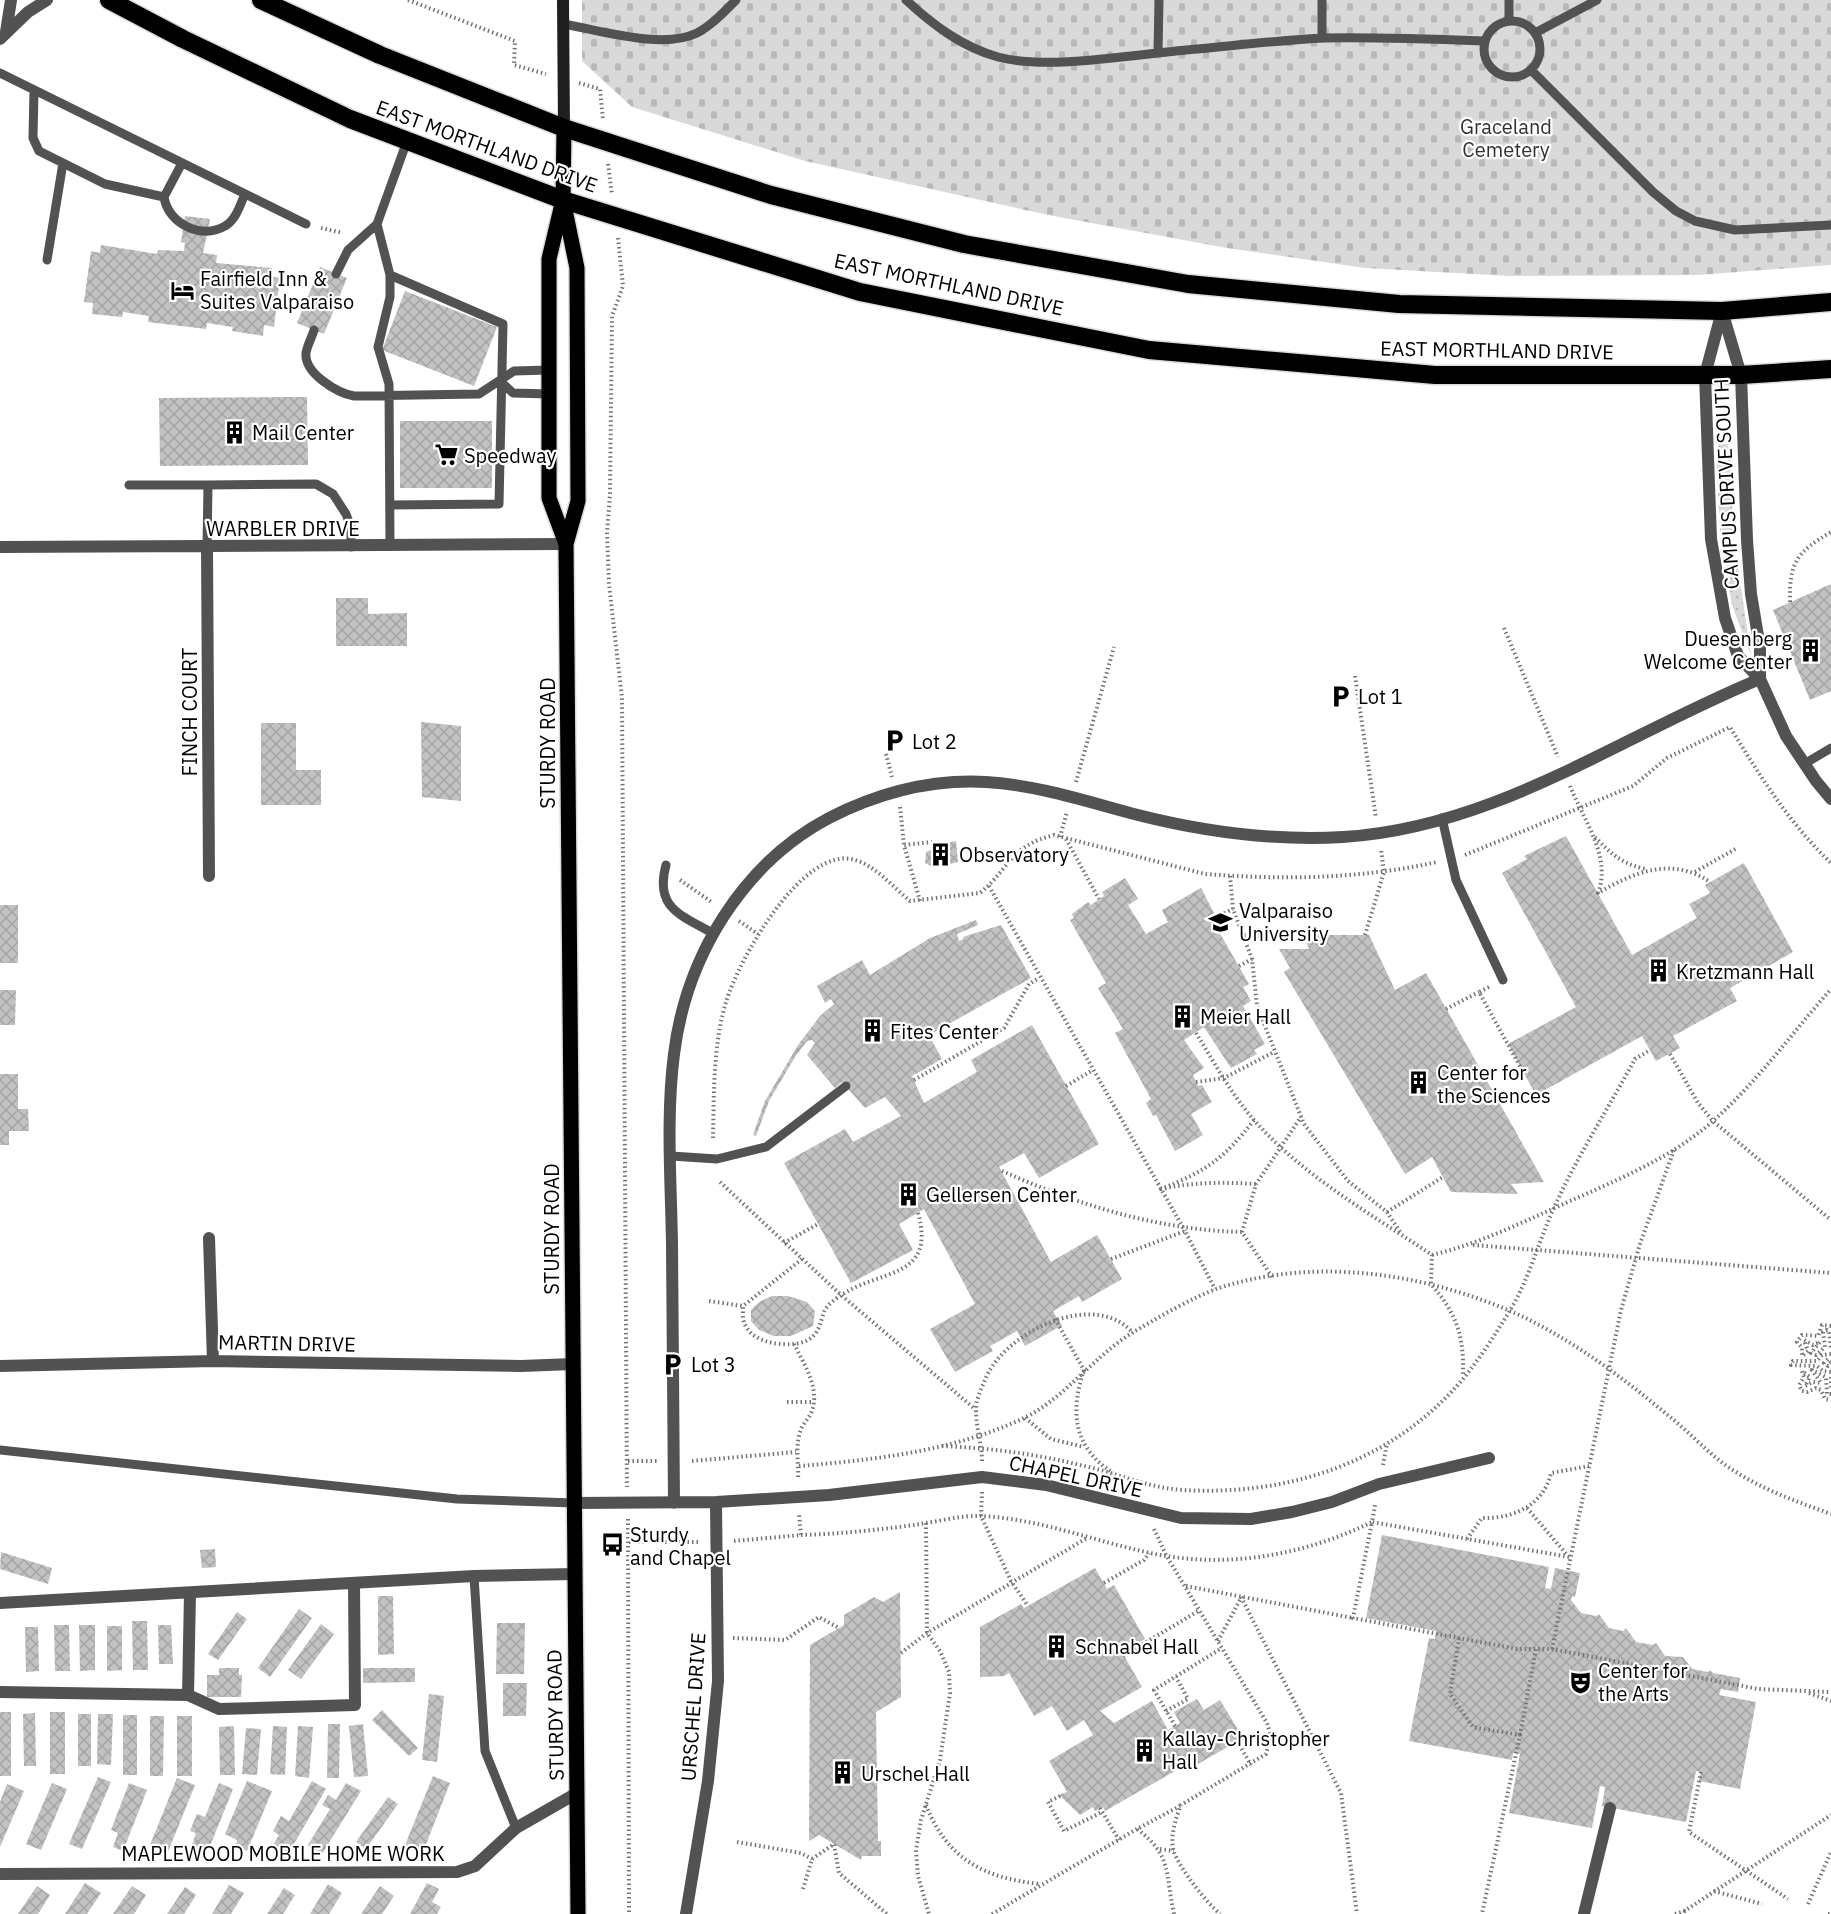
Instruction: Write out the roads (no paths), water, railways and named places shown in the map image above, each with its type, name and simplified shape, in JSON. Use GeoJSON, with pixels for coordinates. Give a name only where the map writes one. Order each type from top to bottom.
{"type":"FeatureCollection","features":[{"type":"Feature","properties":{"kind":"highway","name":"EAST MORTHLAND DRIVE"},"geometry":{"type":"LineString","coordinates":[[109,0],[183,39],[340,114],[407,141],[563,200],[860,292],[1149,350],[1435,375],[1741,375],[1831,369]]}},
{"type":"Feature","properties":{"kind":"highway"},"geometry":{"type":"LineString","coordinates":[[261,0],[380,55],[564,128],[771,195],[964,244],[1188,284],[1399,304],[1722,311],[1831,302]]}},
{"type":"Feature","properties":{"kind":"main road","name":"STURDY ROAD"},"geometry":{"type":"LineString","coordinates":[[564,128],[563,200],[549,260],[549,498],[566,544]]}},
{"type":"Feature","properties":{"kind":"main road","name":"STURDY ROAD"},"geometry":{"type":"LineString","coordinates":[[563,200],[577,268],[578,501],[566,544],[578,1914]]}},
{"type":"Feature","properties":{"kind":"street"},"geometry":{"type":"LineString","coordinates":[[3,35],[11,0]]}},
{"type":"Feature","properties":{"kind":"street"},"geometry":{"type":"LineString","coordinates":[[3,35],[47,0]]}},
{"type":"Feature","properties":{"kind":"street","name":"STURDY ROAD"},"geometry":{"type":"LineString","coordinates":[[563,0],[564,128]]}},
{"type":"Feature","properties":{"kind":"street","name":"CAMPUS DRIVE SOUTH"},"geometry":{"type":"LineString","coordinates":[[1722,311],[1705,375],[1711,539],[1725,618],[1738,656],[1760,679],[1786,736],[1831,799]]}},
{"type":"Feature","properties":{"kind":"street","name":"CAMPUS DRIVE SOUTH"},"geometry":{"type":"LineString","coordinates":[[1722,311],[1741,375],[1747,540],[1751,594],[1760,648],[1760,679]]}},
{"type":"Feature","properties":{"kind":"street","name":"WARBLER DRIVE"},"geometry":{"type":"LineString","coordinates":[[0,547],[207,548],[566,544]]}},
{"type":"Feature","properties":{"kind":"street","name":"FINCH COURT"},"geometry":{"type":"LineString","coordinates":[[207,548],[209,876]]}},
{"type":"Feature","properties":{"kind":"street"},"geometry":{"type":"LineString","coordinates":[[674,1503],[671,1156],[674,1053],[684,1003],[730,903],[768,860],[805,831],[851,807],[895,791],[939,782],[984,782],[1026,785],[1183,825],[1238,835],[1345,837],[1378,832],[1442,818],[1565,773],[1719,696],[1760,679]]}},
{"type":"Feature","properties":{"kind":"street"},"geometry":{"type":"LineString","coordinates":[[209,1238],[213,1362]]}},
{"type":"Feature","properties":{"kind":"street","name":"MARTIN DRIVE"},"geometry":{"type":"LineString","coordinates":[[0,1366],[213,1362],[521,1366],[573,1364]]}},
{"type":"Feature","properties":{"kind":"street","name":"CHAPEL DRIVE"},"geometry":{"type":"LineString","coordinates":[[574,1503],[716,1502],[829,1495],[982,1477],[1046,1485],[1147,1511],[1205,1520],[1251,1520],[1332,1502],[1379,1484],[1490,1458]]}},
{"type":"Feature","properties":{"kind":"street","name":"URSCHEL DRIVE"},"geometry":{"type":"LineString","coordinates":[[686,1914],[708,1781],[718,1681],[716,1502]]}},
{"type":"Feature","properties":{"kind":"street"},"geometry":{"type":"LineString","coordinates":[[0,1603],[474,1576],[575,1574]]}},
{"type":"Feature","properties":{"kind":"street"},"geometry":{"type":"LineString","coordinates":[[0,1692],[188,1695],[219,1709],[355,1705],[354,1583]]}},
{"type":"Feature","properties":{"kind":"street"},"geometry":{"type":"LineString","coordinates":[[188,1695],[190,1593]]}},
{"type":"Feature","properties":{"kind":"street","name":"MAPLEWOOD MOBILE HOME WORK"},"geometry":{"type":"LineString","coordinates":[[0,1874],[457,1872],[475,1866],[516,1828],[577,1793]]}},
{"type":"Feature","properties":{"kind":"street"},"geometry":{"type":"LineString","coordinates":[[1584,1914],[1610,1808]]}},
{"type":"Feature","properties":{"kind":"lane"},"geometry":{"type":"LineString","coordinates":[[563,24],[641,38],[681,39],[698,33],[736,0]]}},
{"type":"Feature","properties":{"kind":"lane"},"geometry":{"type":"LineString","coordinates":[[906,0],[951,37],[999,57],[1079,61],[1322,38],[1484,42]]}},
{"type":"Feature","properties":{"kind":"lane"},"geometry":{"type":"LineString","coordinates":[[1158,52],[1159,0]]}},
{"type":"Feature","properties":{"kind":"lane"},"geometry":{"type":"LineString","coordinates":[[1322,0],[1322,38]]}},
{"type":"Feature","properties":{"kind":"lane"},"geometry":{"type":"LineString","coordinates":[[1509,0],[1509,20]]}},
{"type":"Feature","properties":{"kind":"lane"},"geometry":{"type":"LineString","coordinates":[[1536,33],[1597,0]]}},
{"type":"Feature","properties":{"kind":"lane"},"geometry":{"type":"LineString","coordinates":[[1509,20],[1528,26],[1536,33],[1540,51],[1531,70],[1521,76],[1506,77],[1496,73],[1489,66],[1483,54],[1484,42],[1494,26],[1509,20]]}},
{"type":"Feature","properties":{"kind":"lane"},"geometry":{"type":"LineString","coordinates":[[1531,70],[1653,192],[1676,211],[1695,221],[1735,230],[1831,225]]}},
{"type":"Feature","properties":{"kind":"lane"},"geometry":{"type":"LineString","coordinates":[[0,73],[306,225]]}},
{"type":"Feature","properties":{"kind":"lane"},"geometry":{"type":"LineString","coordinates":[[34,90],[33,138],[39,151],[105,184],[164,197]]}},
{"type":"Feature","properties":{"kind":"lane"},"geometry":{"type":"LineString","coordinates":[[336,274],[348,250],[377,225],[407,141]]}},
{"type":"Feature","properties":{"kind":"lane"},"geometry":{"type":"LineString","coordinates":[[47,260],[63,163]]}},
{"type":"Feature","properties":{"kind":"lane"},"geometry":{"type":"LineString","coordinates":[[182,163],[164,197],[165,208],[177,223],[202,230],[215,230],[226,226],[233,219],[244,194]]}},
{"type":"Feature","properties":{"kind":"lane"},"geometry":{"type":"LineString","coordinates":[[377,225],[390,275],[390,297],[378,347],[389,384],[390,546]]}},
{"type":"Feature","properties":{"kind":"lane"},"geometry":{"type":"LineString","coordinates":[[390,275],[503,324],[499,504],[390,505]]}},
{"type":"Feature","properties":{"kind":"lane"},"geometry":{"type":"LineString","coordinates":[[314,330],[306,353],[307,361],[325,383],[337,392],[354,396],[479,394],[514,371],[549,370]]}},
{"type":"Feature","properties":{"kind":"lane"},"geometry":{"type":"LineString","coordinates":[[500,381],[513,393],[549,394]]}},
{"type":"Feature","properties":{"kind":"lane"},"geometry":{"type":"LineString","coordinates":[[129,485],[316,484],[333,494],[346,514],[351,527],[351,547]]}},
{"type":"Feature","properties":{"kind":"lane"},"geometry":{"type":"LineString","coordinates":[[207,548],[208,485]]}},
{"type":"Feature","properties":{"kind":"lane"},"geometry":{"type":"LineString","coordinates":[[1804,764],[1831,748]]}},
{"type":"Feature","properties":{"kind":"lane"},"geometry":{"type":"LineString","coordinates":[[1442,818],[1464,900],[1503,980]]}},
{"type":"Feature","properties":{"kind":"lane"},"geometry":{"type":"LineString","coordinates":[[666,865],[662,879],[667,904],[714,934]]}},
{"type":"Feature","properties":{"kind":"lane"},"geometry":{"type":"LineString","coordinates":[[671,1156],[717,1159],[766,1148],[846,1086]]}},
{"type":"Feature","properties":{"kind":"lane"},"geometry":{"type":"LineString","coordinates":[[0,1450],[457,1499],[574,1503]]}},
{"type":"Feature","properties":{"kind":"lane"},"geometry":{"type":"LineString","coordinates":[[474,1576],[485,1751],[516,1828]]}},
{"type":"Feature","properties":{"kind":"place","name":"Fairfield Inn & Suites Valparaiso"},"geometry":{"type":"Point","coordinates":[182,290]}},
{"type":"Feature","properties":{"kind":"place","name":"Mail Center"},"geometry":{"type":"Point","coordinates":[234,432]}},
{"type":"Feature","properties":{"kind":"place","name":"Speedway"},"geometry":{"type":"Point","coordinates":[446,455]}},
{"type":"Feature","properties":{"kind":"place","name":"Duesenberg Welcome Center"},"geometry":{"type":"Point","coordinates":[1810,650]}},
{"type":"Feature","properties":{"kind":"place","name":"Lot 1"},"geometry":{"type":"Point","coordinates":[1340,696]}},
{"type":"Feature","properties":{"kind":"place","name":"Lot 2"},"geometry":{"type":"Point","coordinates":[894,741]}},
{"type":"Feature","properties":{"kind":"place","name":"Observatory"},"geometry":{"type":"Point","coordinates":[941,854]}},
{"type":"Feature","properties":{"kind":"place","name":"Valparaiso University"},"geometry":{"type":"Point","coordinates":[1221,922]}},
{"type":"Feature","properties":{"kind":"place","name":"Kretzmann Hall"},"geometry":{"type":"Point","coordinates":[1658,971]}},
{"type":"Feature","properties":{"kind":"place","name":"Meier Hall"},"geometry":{"type":"Point","coordinates":[1182,1016]}},
{"type":"Feature","properties":{"kind":"place","name":"Fites Center"},"geometry":{"type":"Point","coordinates":[872,1031]}},
{"type":"Feature","properties":{"kind":"place","name":"Center for the Sciences"},"geometry":{"type":"Point","coordinates":[1419,1083]}},
{"type":"Feature","properties":{"kind":"place","name":"Gellersen Center"},"geometry":{"type":"Point","coordinates":[908,1194]}},
{"type":"Feature","properties":{"kind":"place","name":"Lot 3"},"geometry":{"type":"Point","coordinates":[673,1364]}},
{"type":"Feature","properties":{"kind":"place","name":"Sturdy and Chapel"},"geometry":{"type":"Point","coordinates":[612,1545]}},
{"type":"Feature","properties":{"kind":"place","name":"Schnabel Hall"},"geometry":{"type":"Point","coordinates":[1057,1646]}},
{"type":"Feature","properties":{"kind":"place","name":"Center for the Arts"},"geometry":{"type":"Point","coordinates":[1580,1682]}},
{"type":"Feature","properties":{"kind":"place","name":"Kallay-Christopher Hall"},"geometry":{"type":"Point","coordinates":[1144,1750]}},
{"type":"Feature","properties":{"kind":"place","name":"Urschel Hall"},"geometry":{"type":"Point","coordinates":[843,1773]}},
{"type":"Feature","properties":{"kind":"park label","name":"Graceland Cemetery"},"geometry":{"type":"Point","coordinates":[1506,138]}}]}
